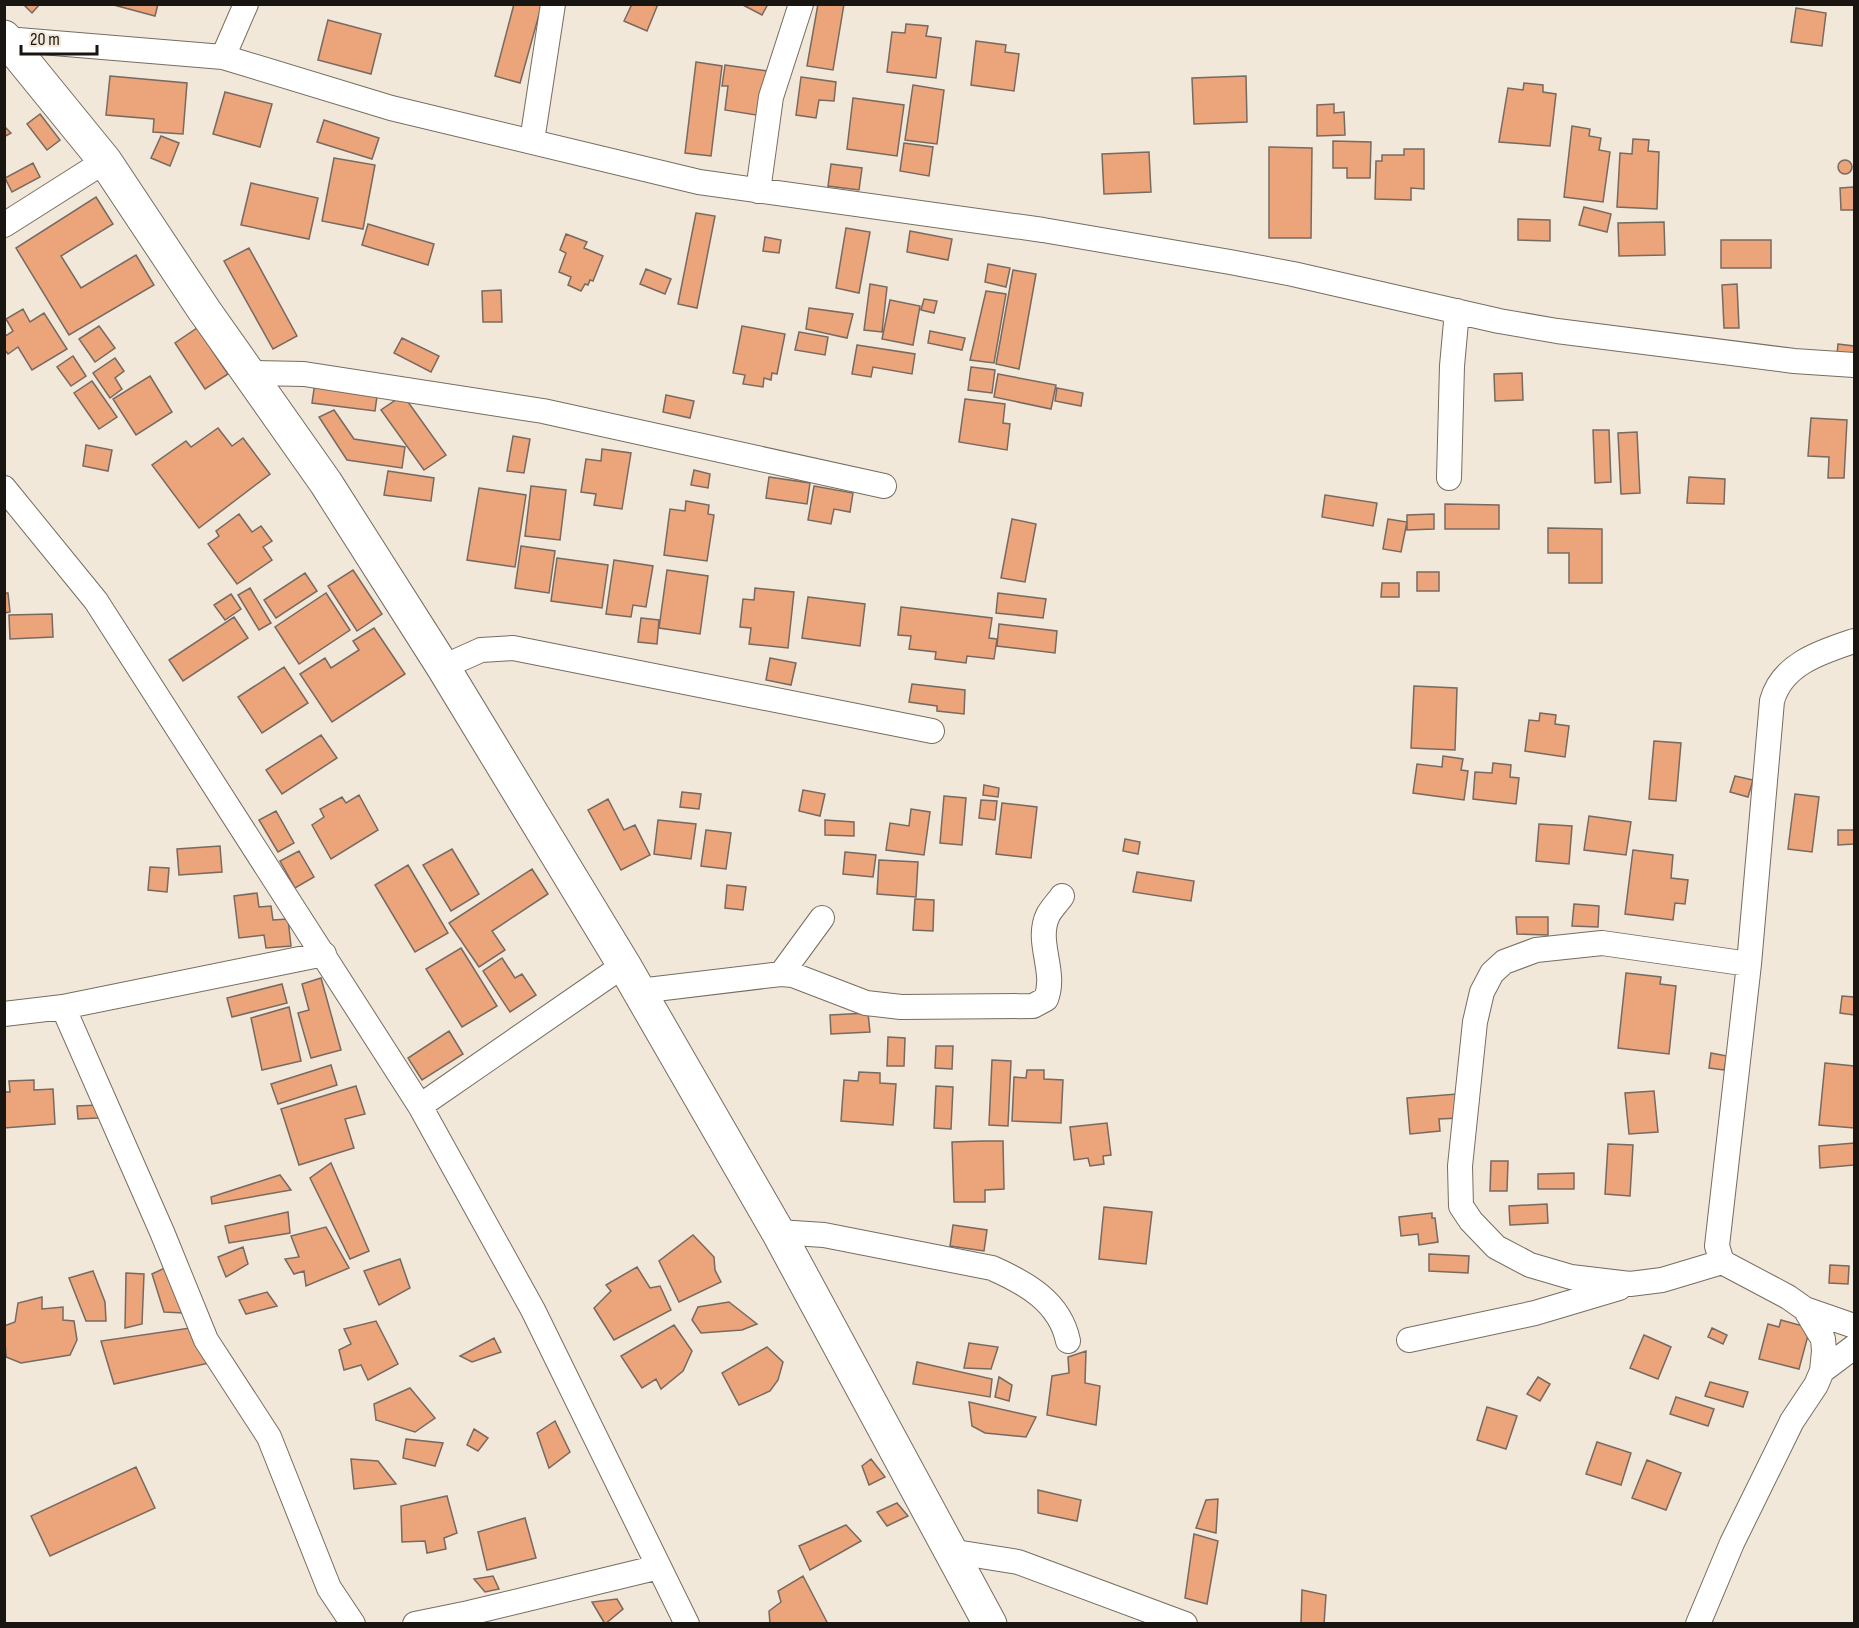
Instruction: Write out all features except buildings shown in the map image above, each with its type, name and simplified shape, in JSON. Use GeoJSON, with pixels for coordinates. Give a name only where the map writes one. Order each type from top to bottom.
{"type":"FeatureCollection","features":[{"type":"Feature","properties":{"kind":"street"},"geometry":{"type":"LineString","coordinates":[[224,57],[246,4]]}},
{"type":"Feature","properties":{"kind":"street"},"geometry":{"type":"LineString","coordinates":[[532,141],[553,4]]}},
{"type":"Feature","properties":{"kind":"street"},"geometry":{"type":"LineString","coordinates":[[758,191],[771,97],[801,4]]}},
{"type":"Feature","properties":{"kind":"street"},"geometry":{"type":"LineString","coordinates":[[5,38],[224,57],[391,108],[699,182],[1043,231],[1230,262],[1557,331],[1794,361],[1854,365]]}},
{"type":"Feature","properties":{"kind":"street"},"geometry":{"type":"LineString","coordinates":[[5,38],[105,161],[248,373],[326,483],[443,668],[632,978],[778,1232],[990,1623]]}},
{"type":"Feature","properties":{"kind":"street"},"geometry":{"type":"LineString","coordinates":[[4,225],[105,161]]}},
{"type":"Feature","properties":{"kind":"street"},"geometry":{"type":"LineString","coordinates":[[1449,478],[1452,366],[1457,311]]}},
{"type":"Feature","properties":{"kind":"street"},"geometry":{"type":"LineString","coordinates":[[248,373],[304,374],[543,411],[884,486]]}},
{"type":"Feature","properties":{"kind":"street"},"geometry":{"type":"LineString","coordinates":[[4,488],[96,601],[420,1106],[533,1311],[687,1623]]}},
{"type":"Feature","properties":{"kind":"street"},"geometry":{"type":"LineString","coordinates":[[1722,1262],[1717,1245],[1749,964],[1775,691],[1783,676],[1804,662],[1821,652],[1854,641]]}},
{"type":"Feature","properties":{"kind":"street"},"geometry":{"type":"LineString","coordinates":[[443,668],[481,650],[513,648],[932,731]]}},
{"type":"Feature","properties":{"kind":"street"},"geometry":{"type":"LineString","coordinates":[[420,1106],[632,978],[781,974],[793,975],[866,1003],[901,1007],[1033,1006],[1046,999],[1049,992],[1051,982],[1045,928],[1048,916],[1062,896]]}},
{"type":"Feature","properties":{"kind":"street"},"geometry":{"type":"LineString","coordinates":[[781,974],[822,918]]}},
{"type":"Feature","properties":{"kind":"street"},"geometry":{"type":"LineString","coordinates":[[1630,1284],[1571,1277],[1530,1265],[1496,1247],[1461,1206],[1460,1166],[1466,1100],[1475,1022],[1482,992],[1492,973],[1504,962],[1536,950],[1571,945],[1602,943],[1749,964]]}},
{"type":"Feature","properties":{"kind":"street"},"geometry":{"type":"LineString","coordinates":[[4,1014],[63,1007],[324,954]]}},
{"type":"Feature","properties":{"kind":"street"},"geometry":{"type":"LineString","coordinates":[[63,1007],[158,1221],[206,1340],[269,1437],[328,1588],[353,1623]]}},
{"type":"Feature","properties":{"kind":"street"},"geometry":{"type":"LineString","coordinates":[[778,1232],[824,1235],[992,1268],[1011,1276],[1049,1303],[1060,1316],[1068,1341]]}},
{"type":"Feature","properties":{"kind":"street"},"geometry":{"type":"LineString","coordinates":[[1409,1340],[1535,1313],[1630,1284],[1662,1280],[1722,1262],[1788,1297],[1805,1309],[1854,1326]]}},
{"type":"Feature","properties":{"kind":"street"},"geometry":{"type":"LineString","coordinates":[[1698,1623],[1732,1543],[1792,1421],[1816,1385],[1822,1371],[1823,1339],[1805,1309]]}},
{"type":"Feature","properties":{"kind":"street"},"geometry":{"type":"LineString","coordinates":[[1822,1371],[1854,1347]]}},
{"type":"Feature","properties":{"kind":"street"},"geometry":{"type":"LineString","coordinates":[[949,1551],[1018,1562],[1185,1623]]}},
{"type":"Feature","properties":{"kind":"street"},"geometry":{"type":"LineString","coordinates":[[416,1623],[468,1618],[659,1567]]}}]}
